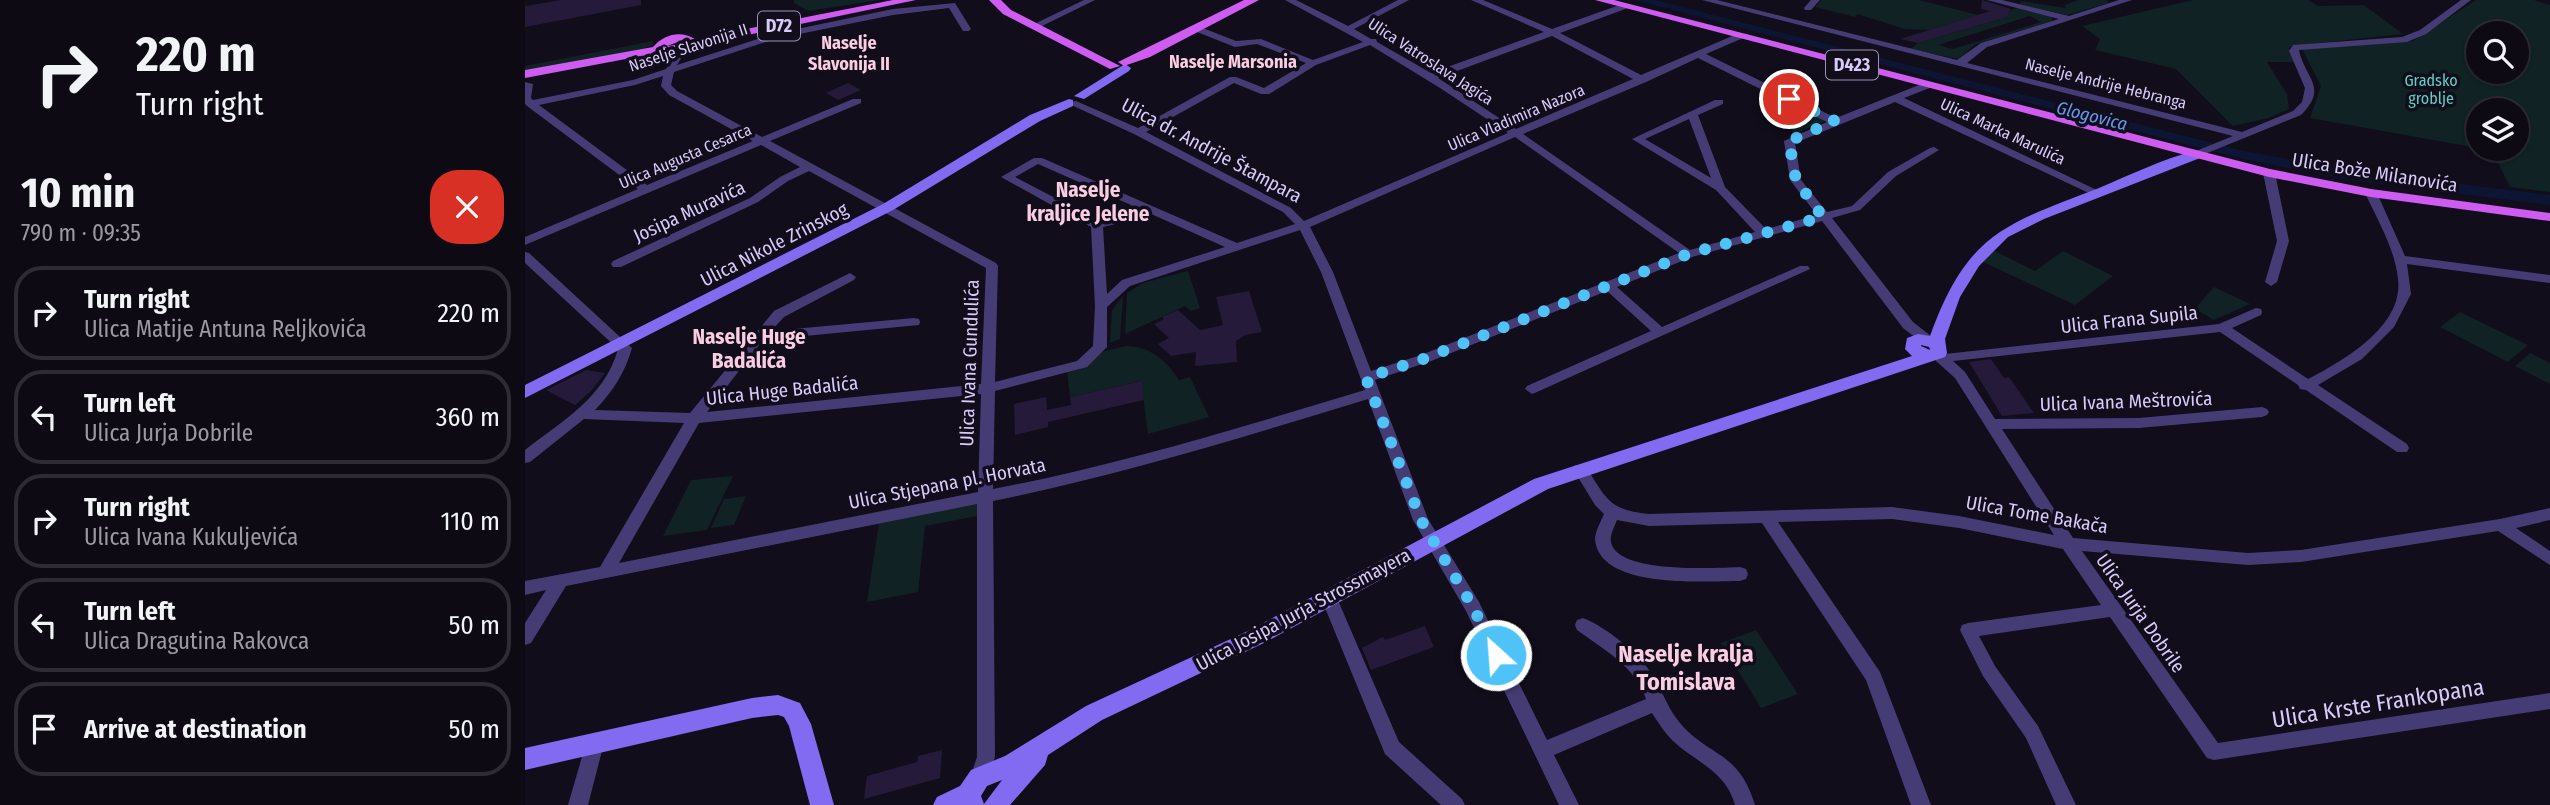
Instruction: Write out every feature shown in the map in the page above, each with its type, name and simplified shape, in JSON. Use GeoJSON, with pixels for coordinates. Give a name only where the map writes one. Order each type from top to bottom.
{"type":"FeatureCollection","features":[{"type":"Feature","properties":{"kind":"main road","name":"D72"},"geometry":{"type":"LineString","coordinates":[[526,79],[636,52],[666,50],[685,43],[903,0]]}},
{"type":"Feature","properties":{"kind":"main road","name":"D72"},"geometry":{"type":"LineString","coordinates":[[685,43],[910,0]]}},
{"type":"Feature","properties":{"kind":"main road"},"geometry":{"type":"LineString","coordinates":[[995,0],[1007,12],[1122,65]]}},
{"type":"Feature","properties":{"kind":"main road","name":"Ulica Nikole Zrinskog"},"geometry":{"type":"LineString","coordinates":[[525,392],[888,207],[1035,118],[1072,99],[1122,65],[1253,0]]}},
{"type":"Feature","properties":{"kind":"main road","name":"D423"},"geometry":{"type":"LineString","coordinates":[[1601,0],[2199,153]]}},
{"type":"Feature","properties":{"kind":"main road"},"geometry":{"type":"LineString","coordinates":[[1929,349],[1937,339],[1944,316],[1973,263],[1993,242],[2019,225],[2199,153]]}},
{"type":"Feature","properties":{"kind":"main road","name":"Ulica Bože Milanovića"},"geometry":{"type":"LineString","coordinates":[[2199,153],[2269,173],[2371,193],[2550,217]]}},
{"type":"Feature","properties":{"kind":"main road","name":"Ulica Josipa Jurja Strossmayera"},"geometry":{"type":"LineString","coordinates":[[990,794],[1061,732],[1329,598],[1433,539],[1541,484],[1862,377],[1929,349]]}},
{"type":"Feature","properties":{"kind":"main road"},"geometry":{"type":"LineString","coordinates":[[525,759],[768,705],[786,706],[792,710],[800,724],[822,805]]}},
{"type":"Feature","properties":{"kind":"main road"},"geometry":{"type":"LineString","coordinates":[[945,805],[990,794]]}},
{"type":"Feature","properties":{"kind":"street"},"geometry":{"type":"LineString","coordinates":[[1035,26],[1091,0]]}},
{"type":"Feature","properties":{"kind":"street","name":"Ulica Vatroslava Jagića"},"geometry":{"type":"LineString","coordinates":[[1289,0],[1350,28],[1430,77],[1688,254]]}},
{"type":"Feature","properties":{"kind":"street"},"geometry":{"type":"LineString","coordinates":[[1350,28],[1405,0]]}},
{"type":"Feature","properties":{"kind":"street"},"geometry":{"type":"LineString","coordinates":[[1475,0],[1553,33],[1643,80]]}},
{"type":"Feature","properties":{"kind":"street","name":"Naselje Andrije Hebranga"},"geometry":{"type":"LineString","coordinates":[[1706,0],[2243,135]]}},
{"type":"Feature","properties":{"kind":"street"},"geometry":{"type":"LineString","coordinates":[[1794,23],[1816,0]]}},
{"type":"Feature","properties":{"kind":"street","name":"Naselje Andrije Hebranga"},"geometry":{"type":"LineString","coordinates":[[1991,0],[2069,18]]}},
{"type":"Feature","properties":{"kind":"street","name":"Naselje Andrije Hebranga"},"geometry":{"type":"LineString","coordinates":[[1960,63],[1984,45],[2128,0]]}},
{"type":"Feature","properties":{"kind":"street"},"geometry":{"type":"LineString","coordinates":[[2199,153],[2285,119],[2307,103],[2309,79],[2294,51],[2297,47],[2413,37],[2467,0]]}},
{"type":"Feature","properties":{"kind":"street","name":"Naselje Slavonija II"},"geometry":{"type":"LineString","coordinates":[[531,104],[635,82],[765,39],[927,6],[952,5],[966,29]]}},
{"type":"Feature","properties":{"kind":"street"},"geometry":{"type":"LineString","coordinates":[[1430,77],[1625,6]]}},
{"type":"Feature","properties":{"kind":"street"},"geometry":{"type":"LineString","coordinates":[[1195,29],[1235,44],[1258,41],[1313,63]]}},
{"type":"Feature","properties":{"kind":"street","name":"Ulica Vladimira Nazora"},"geometry":{"type":"LineString","coordinates":[[1126,284],[1304,225],[1740,36]]}},
{"type":"Feature","properties":{"kind":"street"},"geometry":{"type":"LineString","coordinates":[[1137,132],[1233,79],[1265,92],[1313,63],[1373,41]]}},
{"type":"Feature","properties":{"kind":"street"},"geometry":{"type":"LineString","coordinates":[[671,71],[666,50],[685,43]]}},
{"type":"Feature","properties":{"kind":"street"},"geometry":{"type":"LineString","coordinates":[[1698,54],[1835,121],[1928,85]]}},
{"type":"Feature","properties":{"kind":"street","name":"Ulica Ivana Gundulića"},"geometry":{"type":"LineString","coordinates":[[671,71],[666,83],[673,93],[888,207],[992,266],[987,498],[986,757],[990,794]]}},
{"type":"Feature","properties":{"kind":"street"},"geometry":{"type":"LineString","coordinates":[[526,79],[526,99],[531,104],[646,190]]}},
{"type":"Feature","properties":{"kind":"street","name":"Ulica Marka Marulića"},"geometry":{"type":"LineString","coordinates":[[1895,98],[2097,193]]}},
{"type":"Feature","properties":{"kind":"street","name":"Ulica dr. Andrije Štampara"},"geometry":{"type":"LineString","coordinates":[[1072,99],[1090,111],[1137,132],[1287,210],[1304,225],[1327,272],[1414,504],[1473,607],[1569,805]]}},
{"type":"Feature","properties":{"kind":"street","name":"Ulica Augusta Cesarca"},"geometry":{"type":"LineString","coordinates":[[525,241],[857,101]]}},
{"type":"Feature","properties":{"kind":"street"},"geometry":{"type":"LineString","coordinates":[[1719,102],[1637,139],[1720,188],[1763,233]]}},
{"type":"Feature","properties":{"kind":"street"},"geometry":{"type":"LineString","coordinates":[[1692,114],[1720,188]]}},
{"type":"Feature","properties":{"kind":"street","name":"Ulica Jurja Dobrile"},"geometry":{"type":"LineString","coordinates":[[1835,121],[1789,141],[1796,180],[1908,325],[1929,349],[1960,375],[2068,544],[2214,752]]}},
{"type":"Feature","properties":{"kind":"street","name":"Ulica Stjepana pl. Horvata"},"geometry":{"type":"LineString","coordinates":[[525,588],[987,498],[1211,442],[1369,386],[1426,358],[1688,254],[1864,203],[1892,174],[1934,150]]}},
{"type":"Feature","properties":{"kind":"street"},"geometry":{"type":"LineString","coordinates":[[1137,206],[1112,222],[1097,225],[1007,177],[1038,160],[1137,206],[1236,247]]}},
{"type":"Feature","properties":{"kind":"street","name":"Josipa Muravića"},"geometry":{"type":"LineString","coordinates":[[617,264],[754,200],[784,179],[810,166]]}},
{"type":"Feature","properties":{"kind":"street"},"geometry":{"type":"LineString","coordinates":[[2269,173],[2283,241],[2271,282]]}},
{"type":"Feature","properties":{"kind":"street"},"geometry":{"type":"LineString","coordinates":[[2305,386],[2343,366],[2386,332],[2405,294],[2398,259],[2371,193]]}},
{"type":"Feature","properties":{"kind":"street","name":"Ulica Huge Badalića"},"geometry":{"type":"LineString","coordinates":[[579,414],[694,418],[989,388],[1082,364],[1100,347],[1097,225]]}},
{"type":"Feature","properties":{"kind":"street"},"geometry":{"type":"LineString","coordinates":[[525,256],[623,343],[624,355],[615,375],[579,414],[525,458]]}},
{"type":"Feature","properties":{"kind":"street"},"geometry":{"type":"LineString","coordinates":[[2398,259],[2550,279]]}},
{"type":"Feature","properties":{"kind":"street"},"geometry":{"type":"LineString","coordinates":[[1532,389],[1804,269]]}},
{"type":"Feature","properties":{"kind":"street"},"geometry":{"type":"LineString","coordinates":[[605,573],[694,418],[759,336],[779,314],[850,277]]}},
{"type":"Feature","properties":{"kind":"street"},"geometry":{"type":"LineString","coordinates":[[1099,282],[1126,284]]}},
{"type":"Feature","properties":{"kind":"street"},"geometry":{"type":"LineString","coordinates":[[1101,306],[1126,284]]}},
{"type":"Feature","properties":{"kind":"street"},"geometry":{"type":"LineString","coordinates":[[1608,285],[1660,332]]}},
{"type":"Feature","properties":{"kind":"street"},"geometry":{"type":"LineString","coordinates":[[2222,328],[2256,312]]}},
{"type":"Feature","properties":{"kind":"street"},"geometry":{"type":"LineString","coordinates":[[759,336],[914,321]]}},
{"type":"Feature","properties":{"kind":"street","name":"Ulica Frana Supila"},"geometry":{"type":"LineString","coordinates":[[1929,349],[1991,352],[2222,328],[2305,386],[2402,448]]}},
{"type":"Feature","properties":{"kind":"street","name":"Ulica Ivana Meštrovića"},"geometry":{"type":"LineString","coordinates":[[1990,424],[2139,423],[2262,412]]}},
{"type":"Feature","properties":{"kind":"street"},"geometry":{"type":"LineString","coordinates":[[1580,469],[1612,514],[1602,534],[1604,547],[1608,555],[1626,569],[1740,574]]}},
{"type":"Feature","properties":{"kind":"street","name":"Ulica Tome Bakača"},"geometry":{"type":"LineString","coordinates":[[1612,514],[1649,520],[1912,514],[2068,544],[2272,559],[2500,525],[2550,514]]}},
{"type":"Feature","properties":{"kind":"street"},"geometry":{"type":"LineString","coordinates":[[1766,516],[1874,677],[1921,805]]}},
{"type":"Feature","properties":{"kind":"street"},"geometry":{"type":"LineString","coordinates":[[2500,525],[2550,559]]}},
{"type":"Feature","properties":{"kind":"street"},"geometry":{"type":"LineString","coordinates":[[525,638],[560,582]]}},
{"type":"Feature","properties":{"kind":"street"},"geometry":{"type":"LineString","coordinates":[[1329,598],[1392,747],[1455,805]]}},
{"type":"Feature","properties":{"kind":"street"},"geometry":{"type":"LineString","coordinates":[[2066,805],[2032,732],[1989,671],[1968,630],[2114,610]]}},
{"type":"Feature","properties":{"kind":"street"},"geometry":{"type":"LineString","coordinates":[[1583,625],[1640,669],[1653,685],[1656,703],[1682,737],[1716,758],[1730,771],[1745,805]]}},
{"type":"Feature","properties":{"kind":"street","name":"Ulica Krste Frankopana"},"geometry":{"type":"LineString","coordinates":[[2214,752],[2550,701]]}},
{"type":"Feature","properties":{"kind":"street"},"geometry":{"type":"LineString","coordinates":[[1543,751],[1656,703]]}},
{"type":"Feature","properties":{"kind":"street"},"geometry":{"type":"LineString","coordinates":[[578,805],[595,743]]}},
{"type":"Feature","properties":{"kind":"green space"},"geometry":{"type":"Polygon","coordinates":[[[794,0],[881,0],[808,11],[794,3],[794,0]]]}},
{"type":"Feature","properties":{"kind":"green space"},"geometry":{"type":"Polygon","coordinates":[[[1822,0],[1919,0],[1978,15],[1929,30],[1905,29],[1857,14],[1855,17],[1815,7],[1822,0]]]}},
{"type":"Feature","properties":{"kind":"green space"},"geometry":{"type":"Polygon","coordinates":[[[2078,0],[2106,0],[2109,3],[2067,15],[2019,5],[2021,1],[2066,8],[2065,5],[2078,0]]]}},
{"type":"Feature","properties":{"kind":"green space"},"geometry":{"type":"Polygon","coordinates":[[[2193,0],[2308,0],[2318,6],[2364,5],[2403,34],[2291,46],[2289,49],[2294,62],[2267,62],[2287,94],[2289,109],[2269,118],[2233,126],[2176,69],[2095,50],[2100,39],[2082,26],[2193,0]]]}},
{"type":"Feature","properties":{"kind":"green space","name":"Gradsko groblje"},"geometry":{"type":"Polygon","coordinates":[[[2476,0],[2534,0],[2550,5],[2550,192],[2510,187],[2497,161],[2529,161],[2529,98],[2466,98],[2466,146],[2310,118],[2321,86],[2302,49],[2413,41],[2476,0]]]}},
{"type":"Feature","properties":{"kind":"green space"},"geometry":{"type":"Polygon","coordinates":[[[2017,8],[2052,17],[2052,21],[1976,44],[1958,59],[1910,49],[1918,43],[2007,17],[2011,10],[2017,8]],[[2030,16],[1938,45],[1953,49],[2041,22],[2030,16]]]}},
{"type":"Feature","properties":{"kind":"green space"},"geometry":{"type":"Polygon","coordinates":[[[653,41],[653,45],[642,49],[525,70],[525,66],[653,41]]]}},
{"type":"Feature","properties":{"kind":"green space"},"geometry":{"type":"Polygon","coordinates":[[[1799,107],[1825,121],[1794,134],[1784,115],[1799,107]]]}},
{"type":"Feature","properties":{"kind":"green space"},"geometry":{"type":"Polygon","coordinates":[[[1991,249],[2035,271],[2063,251],[2113,276],[2075,305],[1981,261],[1991,249]]]}},
{"type":"Feature","properties":{"kind":"green space"},"geometry":{"type":"Polygon","coordinates":[[[1188,271],[1200,308],[1191,311],[1185,306],[1125,334],[1127,293],[1143,283],[1188,271]]]}},
{"type":"Feature","properties":{"kind":"green space"},"geometry":{"type":"Polygon","coordinates":[[[2214,287],[2250,304],[2214,320],[2195,309],[2214,287]]]}},
{"type":"Feature","properties":{"kind":"green space"},"geometry":{"type":"Polygon","coordinates":[[[1123,296],[1120,339],[1110,343],[1112,310],[1123,296]]]}},
{"type":"Feature","properties":{"kind":"green space"},"geometry":{"type":"Polygon","coordinates":[[[2460,312],[2528,345],[2508,362],[2440,327],[2460,312]]]}},
{"type":"Feature","properties":{"kind":"green space"},"geometry":{"type":"Polygon","coordinates":[[[1126,346],[1143,349],[1157,356],[1179,380],[1190,377],[1209,417],[1148,434],[1141,381],[1070,397],[1067,371],[1105,351],[1126,346]]]}},
{"type":"Feature","properties":{"kind":"green space"},"geometry":{"type":"Polygon","coordinates":[[[2530,353],[2550,363],[2550,384],[2515,366],[2530,353]]]}},
{"type":"Feature","properties":{"kind":"green space"},"geometry":{"type":"Polygon","coordinates":[[[733,476],[707,530],[663,536],[691,480],[733,476]]]}},
{"type":"Feature","properties":{"kind":"green space"},"geometry":{"type":"Polygon","coordinates":[[[746,496],[734,525],[711,528],[724,499],[746,496]]]}},
{"type":"Feature","properties":{"kind":"green space"},"geometry":{"type":"Polygon","coordinates":[[[977,503],[977,516],[925,526],[918,592],[867,602],[879,522],[977,503]]]}},
{"type":"Feature","properties":{"kind":"green space"},"geometry":{"type":"Polygon","coordinates":[[[1756,630],[1798,694],[1761,708],[1721,643],[1756,630]]]}},
{"type":"Feature","properties":{"kind":"building"},"geometry":{"type":"Polygon","coordinates":[[[561,0],[641,0],[641,5],[525,27],[525,6],[561,0]]]}},
{"type":"Feature","properties":{"kind":"building"},"geometry":{"type":"Polygon","coordinates":[[[1982,0],[2011,9],[2007,17],[1918,43],[1900,39],[1990,11],[1981,9],[1982,0]]]}},
{"type":"Feature","properties":{"kind":"building"},"geometry":{"type":"Polygon","coordinates":[[[848,83],[861,90],[838,100],[826,93],[848,83]]]}},
{"type":"Feature","properties":{"kind":"building"},"geometry":{"type":"Polygon","coordinates":[[[1249,291],[1262,332],[1245,335],[1236,341],[1237,362],[1195,366],[1196,352],[1171,356],[1158,344],[1169,338],[1154,324],[1164,319],[1162,317],[1178,310],[1200,330],[1223,325],[1216,297],[1249,291]]]}},
{"type":"Feature","properties":{"kind":"building"},"geometry":{"type":"Polygon","coordinates":[[[1991,359],[2004,378],[2009,377],[2034,413],[2002,416],[1969,362],[1991,359]]]}},
{"type":"Feature","properties":{"kind":"building"},"geometry":{"type":"Polygon","coordinates":[[[586,370],[605,373],[592,390],[575,405],[546,390],[586,370]]]}},
{"type":"Feature","properties":{"kind":"building"},"geometry":{"type":"Polygon","coordinates":[[[1142,381],[1144,400],[1048,422],[1048,427],[1015,435],[1014,404],[1046,397],[1047,410],[1071,405],[1070,397],[1142,381]]]}},
{"type":"Feature","properties":{"kind":"building"},"geometry":{"type":"Polygon","coordinates":[[[1425,626],[1434,647],[1371,670],[1362,648],[1383,637],[1385,640],[1425,626]]]}},
{"type":"Feature","properties":{"kind":"building"},"geometry":{"type":"Polygon","coordinates":[[[942,750],[940,778],[864,799],[867,776],[917,762],[918,756],[942,750]]]}},
{"type":"Feature","properties":{"kind":"waterway","name":"Glogovica"},"geometry":{"type":"LineString","coordinates":[[1641,0],[2243,155],[2349,175],[2550,200]]}},
{"type":"Feature","properties":{"kind":"district","name":"Naselje Slavonija II"},"geometry":{"type":"Point","coordinates":[849,53]}},
{"type":"Feature","properties":{"kind":"district","name":"Naselje Marsonia"},"geometry":{"type":"Point","coordinates":[1233,62]}},
{"type":"Feature","properties":{"kind":"district","name":"Naselje kraljice Jelene"},"geometry":{"type":"Point","coordinates":[1088,202]}},
{"type":"Feature","properties":{"kind":"district","name":"Naselje Huge Badalića"},"geometry":{"type":"Point","coordinates":[749,349]}},
{"type":"Feature","properties":{"kind":"district","name":"Naselje kralja Tomislava"},"geometry":{"type":"Point","coordinates":[1686,668]}},
{"type":"Feature","properties":{"kind":"route"},"geometry":{"type":"LineString","coordinates":[[1496,655],[1473,607],[1421,520],[1366,378],[1426,358],[1650,267],[1823,217],[1796,180],[1789,141],[1835,121],[1789,99]]}}]}
